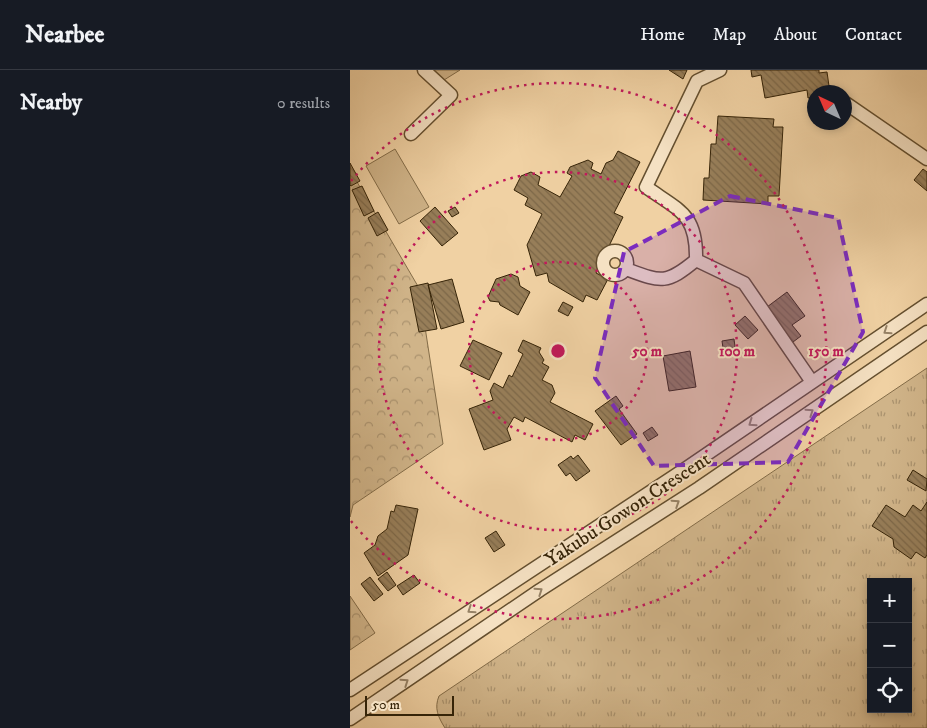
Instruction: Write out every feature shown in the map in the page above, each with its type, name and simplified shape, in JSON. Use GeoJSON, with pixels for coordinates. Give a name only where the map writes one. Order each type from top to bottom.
{"type":"FeatureCollection","features":[{"type":"Feature","properties":{"kind":"street"},"geometry":{"type":"LineString","coordinates":[[410,134],[451,96],[424,70]]}},
{"type":"Feature","properties":{"kind":"street"},"geometry":{"type":"LineString","coordinates":[[696,260],[696,238],[687,216],[646,187],[697,81],[720,70]]}},
{"type":"Feature","properties":{"kind":"street"},"geometry":{"type":"LineString","coordinates":[[852,107],[927,159]]}},
{"type":"Feature","properties":{"kind":"street"},"geometry":{"type":"LineString","coordinates":[[626,269],[657,280],[679,274],[696,260]]}},
{"type":"Feature","properties":{"kind":"street"},"geometry":{"type":"LineString","coordinates":[[696,260],[744,283],[812,382]]}},
{"type":"Feature","properties":{"kind":"street","name":"Yakubu Gowon Crescent"},"geometry":{"type":"LineString","coordinates":[[350,690],[685,469],[927,304]]}},
{"type":"Feature","properties":{"kind":"street","name":"Yakubu Gowon Crescent"},"geometry":{"type":"LineString","coordinates":[[350,719],[540,590],[699,488],[927,332]]}},
{"type":"Feature","properties":{"kind":"highlighted area"},"geometry":{"type":"Polygon","coordinates":[[[730,196],[838,218],[863,332],[788,462],[654,466],[595,378],[624,252],[730,196]]]}},
{"type":"Feature","properties":{"kind":"green space"},"geometry":{"type":"Polygon","coordinates":[[[433,70],[460,70],[444,80],[433,70]]]}},
{"type":"Feature","properties":{"kind":"green space"},"geometry":{"type":"Polygon","coordinates":[[[395,149],[429,207],[399,224],[366,166],[395,149]]]}},
{"type":"Feature","properties":{"kind":"green space"},"geometry":{"type":"Polygon","coordinates":[[[350,170],[419,288],[443,444],[353,505],[350,517],[350,170]]]}},
{"type":"Feature","properties":{"kind":"green space"},"geometry":{"type":"Polygon","coordinates":[[[927,368],[927,728],[445,728],[440,720],[437,705],[439,696],[927,368]]]}},
{"type":"Feature","properties":{"kind":"green space"},"geometry":{"type":"Polygon","coordinates":[[[350,596],[375,633],[350,650],[350,596]]]}},
{"type":"Feature","properties":{"kind":"building"},"geometry":{"type":"Polygon","coordinates":[[[669,70],[687,70],[683,79],[669,70]]]}},
{"type":"Feature","properties":{"kind":"building"},"geometry":{"type":"Polygon","coordinates":[[[751,70],[819,70],[819,73],[827,72],[829,85],[807,85],[807,90],[765,98],[761,75],[752,77],[751,70]]]}},
{"type":"Feature","properties":{"kind":"building"},"geometry":{"type":"Polygon","coordinates":[[[718,116],[774,119],[773,127],[783,127],[779,196],[768,196],[768,204],[703,200],[704,178],[709,178],[711,144],[716,144],[718,116]]]}},
{"type":"Feature","properties":{"kind":"building"},"geometry":{"type":"Polygon","coordinates":[[[618,151],[640,162],[614,213],[623,217],[596,273],[608,279],[597,300],[586,295],[583,302],[549,282],[547,273],[536,276],[527,245],[542,214],[525,205],[528,198],[514,190],[521,176],[531,172],[540,177],[538,185],[560,197],[572,176],[567,173],[570,167],[588,160],[593,163],[591,169],[601,174],[606,163],[613,160],[618,151]]]}},
{"type":"Feature","properties":{"kind":"building"},"geometry":{"type":"Polygon","coordinates":[[[350,163],[360,181],[351,186],[350,185],[350,163]]]}},
{"type":"Feature","properties":{"kind":"building"},"geometry":{"type":"Polygon","coordinates":[[[923,169],[927,172],[927,191],[914,180],[923,169]]]}},
{"type":"Feature","properties":{"kind":"building"},"geometry":{"type":"Polygon","coordinates":[[[362,186],[374,211],[364,216],[352,190],[362,186]]]}},
{"type":"Feature","properties":{"kind":"building"},"geometry":{"type":"Polygon","coordinates":[[[435,207],[458,233],[442,246],[420,221],[435,207]]]}},
{"type":"Feature","properties":{"kind":"building"},"geometry":{"type":"Polygon","coordinates":[[[455,207],[459,213],[452,217],[448,211],[455,207]]]}},
{"type":"Feature","properties":{"kind":"building"},"geometry":{"type":"Polygon","coordinates":[[[378,212],[388,230],[377,236],[368,218],[378,212]]]}},
{"type":"Feature","properties":{"kind":"building"},"geometry":{"type":"Polygon","coordinates":[[[511,274],[518,277],[520,286],[530,292],[518,315],[500,305],[499,302],[490,301],[488,297],[496,279],[511,274]]]}},
{"type":"Feature","properties":{"kind":"building"},"geometry":{"type":"Polygon","coordinates":[[[452,279],[464,322],[441,329],[428,285],[452,279]]]}},
{"type":"Feature","properties":{"kind":"building"},"geometry":{"type":"Polygon","coordinates":[[[428,283],[437,329],[419,332],[410,287],[428,283]]]}},
{"type":"Feature","properties":{"kind":"building"},"geometry":{"type":"Polygon","coordinates":[[[787,292],[805,316],[792,325],[801,336],[789,345],[763,310],[787,292]]]}},
{"type":"Feature","properties":{"kind":"building"},"geometry":{"type":"Polygon","coordinates":[[[563,302],[573,307],[568,316],[558,311],[563,302]]]}},
{"type":"Feature","properties":{"kind":"building"},"geometry":{"type":"Polygon","coordinates":[[[745,316],[758,330],[748,339],[735,325],[745,316]]]}},
{"type":"Feature","properties":{"kind":"building"},"geometry":{"type":"Polygon","coordinates":[[[734,339],[736,354],[724,355],[722,341],[734,339]]]}},
{"type":"Feature","properties":{"kind":"building"},"geometry":{"type":"Polygon","coordinates":[[[473,340],[502,353],[489,380],[460,366],[473,340]]]}},
{"type":"Feature","properties":{"kind":"building"},"geometry":{"type":"Polygon","coordinates":[[[523,340],[541,348],[539,352],[544,360],[542,363],[549,367],[542,380],[552,385],[555,393],[550,402],[593,424],[585,440],[575,435],[572,442],[525,417],[523,422],[514,417],[507,429],[511,440],[484,450],[469,409],[493,400],[490,391],[494,383],[503,388],[509,375],[512,377],[523,354],[518,351],[523,340]]]}},
{"type":"Feature","properties":{"kind":"building"},"geometry":{"type":"Polygon","coordinates":[[[690,351],[696,387],[669,391],[663,356],[690,351]]]}},
{"type":"Feature","properties":{"kind":"building"},"geometry":{"type":"Polygon","coordinates":[[[616,396],[623,406],[619,409],[637,434],[621,445],[595,411],[616,396]]]}},
{"type":"Feature","properties":{"kind":"building"},"geometry":{"type":"Polygon","coordinates":[[[652,427],[658,435],[648,441],[643,433],[652,427]]]}},
{"type":"Feature","properties":{"kind":"building"},"geometry":{"type":"Polygon","coordinates":[[[578,455],[590,471],[576,481],[570,473],[566,476],[558,465],[571,456],[573,459],[578,455]]]}},
{"type":"Feature","properties":{"kind":"building"},"geometry":{"type":"Polygon","coordinates":[[[913,470],[927,479],[926,491],[907,480],[913,470]]]}},
{"type":"Feature","properties":{"kind":"building"},"geometry":{"type":"Polygon","coordinates":[[[927,502],[927,555],[925,558],[916,552],[911,559],[894,547],[893,539],[872,526],[886,505],[905,517],[913,505],[921,511],[927,502]]]}},
{"type":"Feature","properties":{"kind":"building"},"geometry":{"type":"Polygon","coordinates":[[[396,505],[418,509],[408,555],[378,576],[364,553],[375,545],[378,536],[387,529],[391,511],[394,512],[396,505]]]}},
{"type":"Feature","properties":{"kind":"building"},"geometry":{"type":"Polygon","coordinates":[[[496,531],[505,545],[494,552],[485,538],[496,531]]]}},
{"type":"Feature","properties":{"kind":"building"},"geometry":{"type":"Polygon","coordinates":[[[387,572],[396,585],[388,591],[378,579],[387,572]]]}},
{"type":"Feature","properties":{"kind":"building"},"geometry":{"type":"Polygon","coordinates":[[[414,575],[420,583],[403,595],[397,586],[414,575]]]}},
{"type":"Feature","properties":{"kind":"building"},"geometry":{"type":"Polygon","coordinates":[[[370,577],[383,594],[374,601],[361,584],[370,577]]]}}]}
